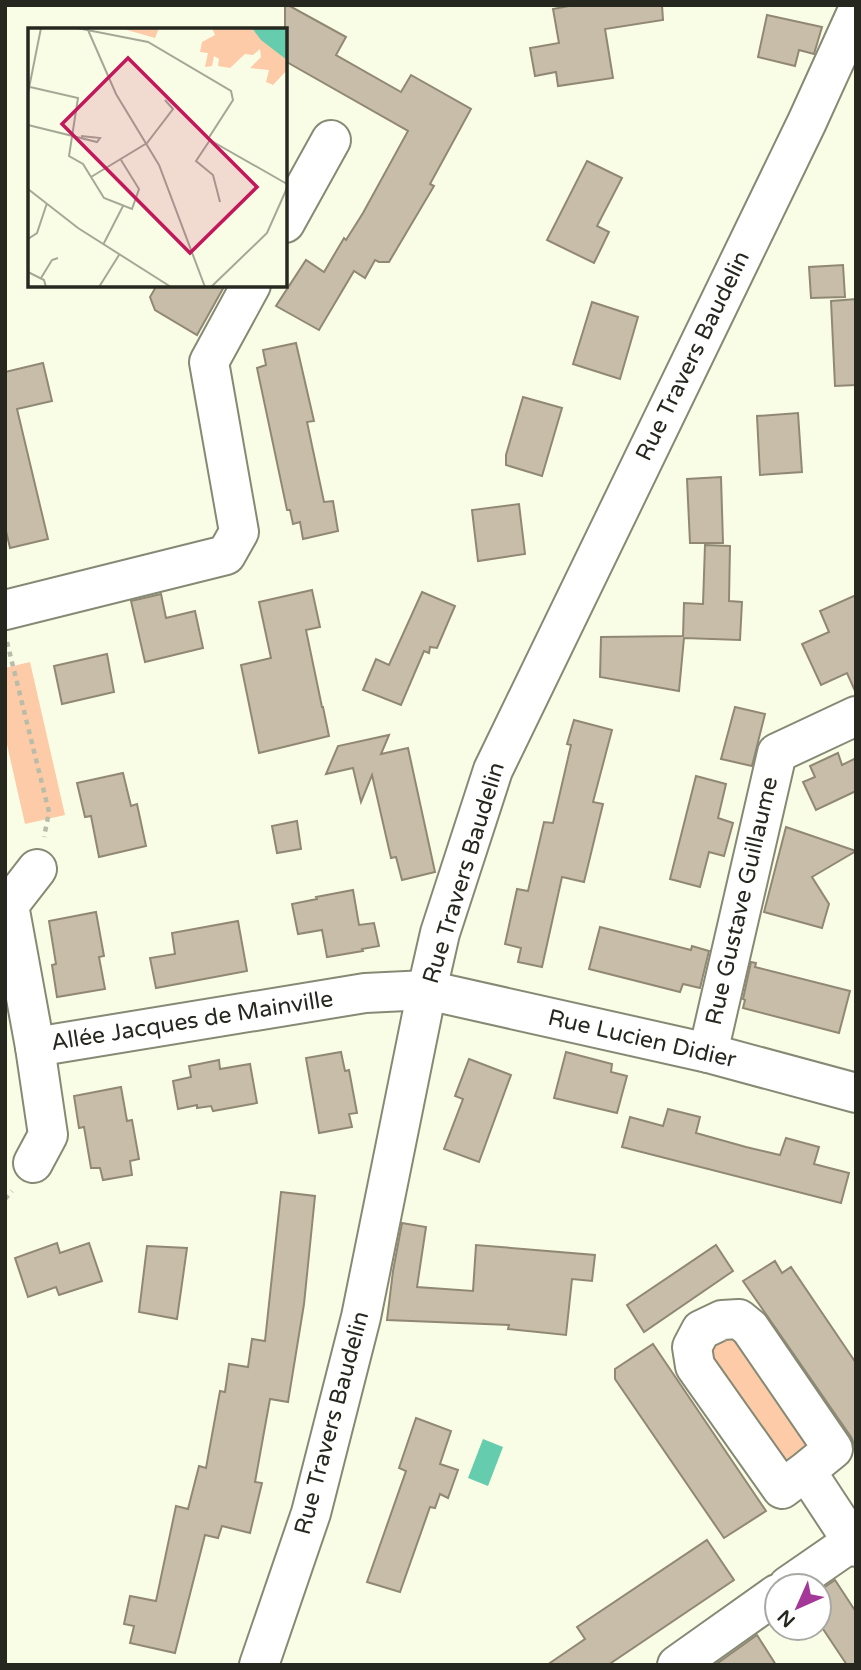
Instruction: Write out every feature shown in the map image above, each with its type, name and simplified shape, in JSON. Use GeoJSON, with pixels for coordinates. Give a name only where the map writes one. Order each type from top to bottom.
{"type":"FeatureCollection","features":[{"type":"Feature","properties":{"kind":"street","name":"Rue Travers Baudelin"},"geometry":{"type":"LineString","coordinates":[[259,1665],[311,1513],[361,1317],[440,933],[493,770],[801,134],[856,14]]}},
{"type":"Feature","properties":{"kind":"street"},"geometry":{"type":"LineString","coordinates":[[287,219],[331,139]]}},
{"type":"Feature","properties":{"kind":"street"},"geometry":{"type":"LineString","coordinates":[[5,610],[226,555],[239,531],[209,362],[250,287]]}},
{"type":"Feature","properties":{"kind":"street","name":"Rue Gustave Guillaume"},"geometry":{"type":"LineString","coordinates":[[708,1053],[777,753],[856,716]]}},
{"type":"Feature","properties":{"kind":"street"},"geometry":{"type":"LineString","coordinates":[[36,1047],[9,905],[37,869]]}},
{"type":"Feature","properties":{"kind":"street","name":"Allée Jacques de Mainville"},"geometry":{"type":"LineString","coordinates":[[33,1163],[48,1135],[36,1047],[365,993],[427,990]]}},
{"type":"Feature","properties":{"kind":"street","name":"Rue Lucien Didier"},"geometry":{"type":"LineString","coordinates":[[427,990],[708,1053],[856,1093]]}},
{"type":"Feature","properties":{"kind":"street"},"geometry":{"type":"LineString","coordinates":[[806,1471],[854,1543],[809,1572]]}},
{"type":"Feature","properties":{"kind":"street"},"geometry":{"type":"LineString","coordinates":[[677,1665],[763,1604]]}},
{"type":"Feature","properties":{"kind":"path"},"geometry":{"type":"LineString","coordinates":[[5,635],[49,813],[37,869]]}},
{"type":"Feature","properties":{"kind":"shaded area"},"geometry":{"type":"Polygon","coordinates":[[[30,662],[65,815],[25,824],[5,736],[5,668],[30,662]]]}},
{"type":"Feature","properties":{"kind":"shaded area"},"geometry":{"type":"Polygon","coordinates":[[[730,1332],[826,1448],[783,1478],[709,1355],[715,1338],[730,1332]]]}},
{"type":"Feature","properties":{"kind":"water"},"geometry":{"type":"Polygon","coordinates":[[[483,1439],[503,1447],[488,1486],[468,1478],[483,1439]]]}},
{"type":"Feature","properties":{"kind":"building"},"geometry":{"type":"Polygon","coordinates":[[[285,5],[288,5],[346,37],[336,55],[401,92],[411,75],[471,109],[430,184],[434,186],[389,262],[375,260],[365,278],[354,271],[319,330],[276,306],[306,260],[324,272],[363,213],[408,131],[287,62],[285,5]]]}},
{"type":"Feature","properties":{"kind":"building"},"geometry":{"type":"Polygon","coordinates":[[[574,5],[662,5],[663,20],[605,29],[613,78],[558,86],[556,72],[535,76],[530,48],[559,43],[553,9],[574,5]]]}},
{"type":"Feature","properties":{"kind":"building"},"geometry":{"type":"Polygon","coordinates":[[[767,15],[822,27],[814,54],[799,50],[795,66],[758,57],[767,15]]]}},
{"type":"Feature","properties":{"kind":"building"},"geometry":{"type":"Polygon","coordinates":[[[587,161],[622,178],[597,226],[609,232],[594,263],[547,240],[587,161]]]}},
{"type":"Feature","properties":{"kind":"building"},"geometry":{"type":"Polygon","coordinates":[[[843,265],[845,297],[811,298],[809,267],[843,265]]]}},
{"type":"Feature","properties":{"kind":"building"},"geometry":{"type":"Polygon","coordinates":[[[156,287],[224,287],[197,335],[155,310],[150,297],[156,287]]]}},
{"type":"Feature","properties":{"kind":"building"},"geometry":{"type":"Polygon","coordinates":[[[856,299],[856,385],[835,386],[831,301],[856,299]]]}},
{"type":"Feature","properties":{"kind":"building"},"geometry":{"type":"Polygon","coordinates":[[[592,302],[638,317],[620,379],[573,364],[592,302]]]}},
{"type":"Feature","properties":{"kind":"building"},"geometry":{"type":"Polygon","coordinates":[[[296,343],[314,421],[307,422],[324,502],[333,501],[338,531],[303,539],[300,522],[293,524],[290,510],[287,510],[257,368],[266,365],[263,350],[296,343]]]}},
{"type":"Feature","properties":{"kind":"building"},"geometry":{"type":"Polygon","coordinates":[[[43,363],[52,401],[17,409],[48,539],[10,548],[5,527],[5,372],[43,363]]]}},
{"type":"Feature","properties":{"kind":"building"},"geometry":{"type":"Polygon","coordinates":[[[523,397],[562,408],[542,476],[506,465],[506,455],[523,397]]]}},
{"type":"Feature","properties":{"kind":"building"},"geometry":{"type":"Polygon","coordinates":[[[798,413],[802,472],[760,475],[757,416],[798,413]]]}},
{"type":"Feature","properties":{"kind":"building"},"geometry":{"type":"Polygon","coordinates":[[[721,477],[723,543],[690,543],[687,479],[721,477]]]}},
{"type":"Feature","properties":{"kind":"building"},"geometry":{"type":"Polygon","coordinates":[[[519,504],[525,554],[478,561],[472,510],[519,504]]]}},
{"type":"Feature","properties":{"kind":"building"},"geometry":{"type":"Polygon","coordinates":[[[705,545],[730,546],[729,601],[742,602],[740,640],[684,638],[679,691],[600,677],[601,637],[683,636],[684,603],[703,604],[705,545]]]}},
{"type":"Feature","properties":{"kind":"building"},"geometry":{"type":"Polygon","coordinates":[[[312,590],[320,627],[306,630],[329,736],[259,753],[241,665],[271,658],[259,602],[312,590]]]}},
{"type":"Feature","properties":{"kind":"building"},"geometry":{"type":"Polygon","coordinates":[[[422,592],[455,606],[437,648],[430,647],[429,653],[424,651],[401,705],[363,690],[376,659],[389,665],[422,592]]]}},
{"type":"Feature","properties":{"kind":"building"},"geometry":{"type":"Polygon","coordinates":[[[161,594],[166,618],[195,611],[203,648],[145,662],[131,601],[161,594]]]}},
{"type":"Feature","properties":{"kind":"building"},"geometry":{"type":"Polygon","coordinates":[[[856,595],[856,693],[847,673],[821,685],[802,644],[829,632],[820,611],[856,595]]]}},
{"type":"Feature","properties":{"kind":"building"},"geometry":{"type":"Polygon","coordinates":[[[107,654],[114,692],[62,704],[54,666],[107,654]]]}},
{"type":"Feature","properties":{"kind":"building"},"geometry":{"type":"Polygon","coordinates":[[[735,707],[765,714],[752,766],[721,759],[735,707]]]}},
{"type":"Feature","properties":{"kind":"building"},"geometry":{"type":"Polygon","coordinates":[[[574,720],[612,730],[593,802],[603,804],[584,882],[562,877],[542,967],[518,962],[521,948],[505,944],[517,889],[528,891],[544,822],[553,823],[574,720]]]}},
{"type":"Feature","properties":{"kind":"building"},"geometry":{"type":"Polygon","coordinates":[[[389,735],[381,754],[408,748],[435,872],[402,880],[396,857],[391,858],[372,775],[361,802],[353,768],[326,774],[338,746],[389,735]]]}},
{"type":"Feature","properties":{"kind":"building"},"geometry":{"type":"Polygon","coordinates":[[[838,753],[842,765],[856,758],[856,791],[816,810],[803,782],[815,777],[810,766],[838,753]]]}},
{"type":"Feature","properties":{"kind":"building"},"geometry":{"type":"Polygon","coordinates":[[[123,773],[131,806],[137,804],[146,846],[99,857],[91,816],[85,817],[77,783],[123,773]]]}},
{"type":"Feature","properties":{"kind":"building"},"geometry":{"type":"Polygon","coordinates":[[[696,776],[726,784],[718,818],[733,823],[724,856],[709,852],[700,887],[670,879],[696,776]]]}},
{"type":"Feature","properties":{"kind":"building"},"geometry":{"type":"Polygon","coordinates":[[[297,821],[301,849],[277,853],[272,826],[297,821]]]}},
{"type":"Feature","properties":{"kind":"building"},"geometry":{"type":"Polygon","coordinates":[[[786,827],[856,851],[812,877],[829,904],[822,928],[764,912],[786,827]]]}},
{"type":"Feature","properties":{"kind":"building"},"geometry":{"type":"Polygon","coordinates":[[[353,890],[359,925],[374,923],[379,946],[327,957],[322,930],[298,934],[292,904],[353,890]]]}},
{"type":"Feature","properties":{"kind":"building"},"geometry":{"type":"Polygon","coordinates":[[[96,912],[104,956],[99,957],[105,989],[57,997],[52,965],[56,964],[49,921],[96,912]]]}},
{"type":"Feature","properties":{"kind":"building"},"geometry":{"type":"Polygon","coordinates":[[[238,921],[247,971],[156,988],[150,958],[175,954],[172,933],[238,921]]]}},
{"type":"Feature","properties":{"kind":"building"},"geometry":{"type":"Polygon","coordinates":[[[600,927],[691,950],[692,946],[709,951],[700,988],[683,984],[680,992],[589,969],[600,927]]]}},
{"type":"Feature","properties":{"kind":"building"},"geometry":{"type":"Polygon","coordinates":[[[751,962],[756,963],[755,967],[850,991],[839,1033],[743,1008],[751,962]]]}},
{"type":"Feature","properties":{"kind":"building"},"geometry":{"type":"Polygon","coordinates":[[[341,1052],[345,1071],[349,1070],[357,1113],[349,1114],[352,1127],[319,1133],[306,1058],[341,1052]]]}},
{"type":"Feature","properties":{"kind":"building"},"geometry":{"type":"Polygon","coordinates":[[[566,1052],[612,1064],[611,1072],[627,1076],[617,1113],[554,1098],[566,1052]]]}},
{"type":"Feature","properties":{"kind":"building"},"geometry":{"type":"Polygon","coordinates":[[[469,1059],[511,1075],[479,1162],[444,1149],[463,1099],[455,1096],[469,1059]]]}},
{"type":"Feature","properties":{"kind":"building"},"geometry":{"type":"Polygon","coordinates":[[[219,1060],[220,1069],[250,1064],[257,1103],[213,1111],[211,1106],[197,1108],[197,1105],[178,1109],[173,1081],[191,1077],[189,1066],[219,1060]]]}},
{"type":"Feature","properties":{"kind":"building"},"geometry":{"type":"Polygon","coordinates":[[[121,1087],[127,1121],[132,1120],[139,1159],[130,1161],[132,1175],[103,1180],[100,1168],[91,1168],[84,1127],[79,1128],[74,1096],[121,1087]]]}},
{"type":"Feature","properties":{"kind":"building"},"geometry":{"type":"Polygon","coordinates":[[[668,1109],[700,1117],[696,1133],[746,1147],[780,1155],[786,1138],[819,1147],[814,1164],[849,1173],[841,1203],[622,1147],[630,1117],[663,1126],[668,1109]]]}},
{"type":"Feature","properties":{"kind":"building"},"geometry":{"type":"Polygon","coordinates":[[[281,1192],[315,1196],[304,1304],[288,1402],[270,1399],[255,1482],[262,1483],[250,1533],[222,1526],[218,1538],[205,1535],[175,1653],[130,1643],[134,1626],[124,1624],[130,1596],[156,1601],[176,1506],[188,1509],[199,1466],[206,1468],[220,1391],[225,1392],[229,1364],[248,1367],[252,1339],[265,1341],[281,1192]]]}},
{"type":"Feature","properties":{"kind":"building"},"geometry":{"type":"Polygon","coordinates":[[[402,1223],[426,1227],[417,1287],[473,1291],[476,1245],[595,1255],[592,1281],[572,1279],[566,1335],[508,1329],[509,1325],[387,1320],[402,1223]]]}},
{"type":"Feature","properties":{"kind":"building"},"geometry":{"type":"Polygon","coordinates":[[[57,1243],[60,1253],[89,1243],[102,1281],[59,1295],[56,1287],[28,1297],[15,1258],[57,1243]]]}},
{"type":"Feature","properties":{"kind":"building"},"geometry":{"type":"Polygon","coordinates":[[[716,1245],[733,1271],[644,1332],[627,1305],[716,1245]]]}},
{"type":"Feature","properties":{"kind":"building"},"geometry":{"type":"Polygon","coordinates":[[[147,1246],[187,1248],[177,1319],[139,1312],[147,1246]]]}},
{"type":"Feature","properties":{"kind":"building"},"geometry":{"type":"Polygon","coordinates":[[[775,1261],[782,1273],[791,1267],[856,1363],[856,1449],[851,1437],[743,1281],[775,1261]]]}},
{"type":"Feature","properties":{"kind":"building"},"geometry":{"type":"Polygon","coordinates":[[[653,1344],[766,1511],[724,1538],[615,1379],[615,1369],[653,1344]]]}},
{"type":"Feature","properties":{"kind":"building"},"geometry":{"type":"Polygon","coordinates":[[[416,1418],[451,1431],[440,1464],[458,1470],[448,1498],[440,1494],[435,1508],[430,1507],[400,1592],[367,1582],[406,1471],[399,1468],[416,1418]]]}},
{"type":"Feature","properties":{"kind":"building"},"geometry":{"type":"Polygon","coordinates":[[[707,1540],[734,1580],[608,1665],[547,1665],[585,1639],[577,1627],[707,1540]]]}},
{"type":"Feature","properties":{"kind":"building"},"geometry":{"type":"Polygon","coordinates":[[[835,1580],[856,1612],[856,1665],[847,1665],[832,1642],[835,1580]]]}},
{"type":"Feature","properties":{"kind":"building"},"geometry":{"type":"Polygon","coordinates":[[[757,1635],[776,1665],[715,1665],[757,1635]]]}}]}
